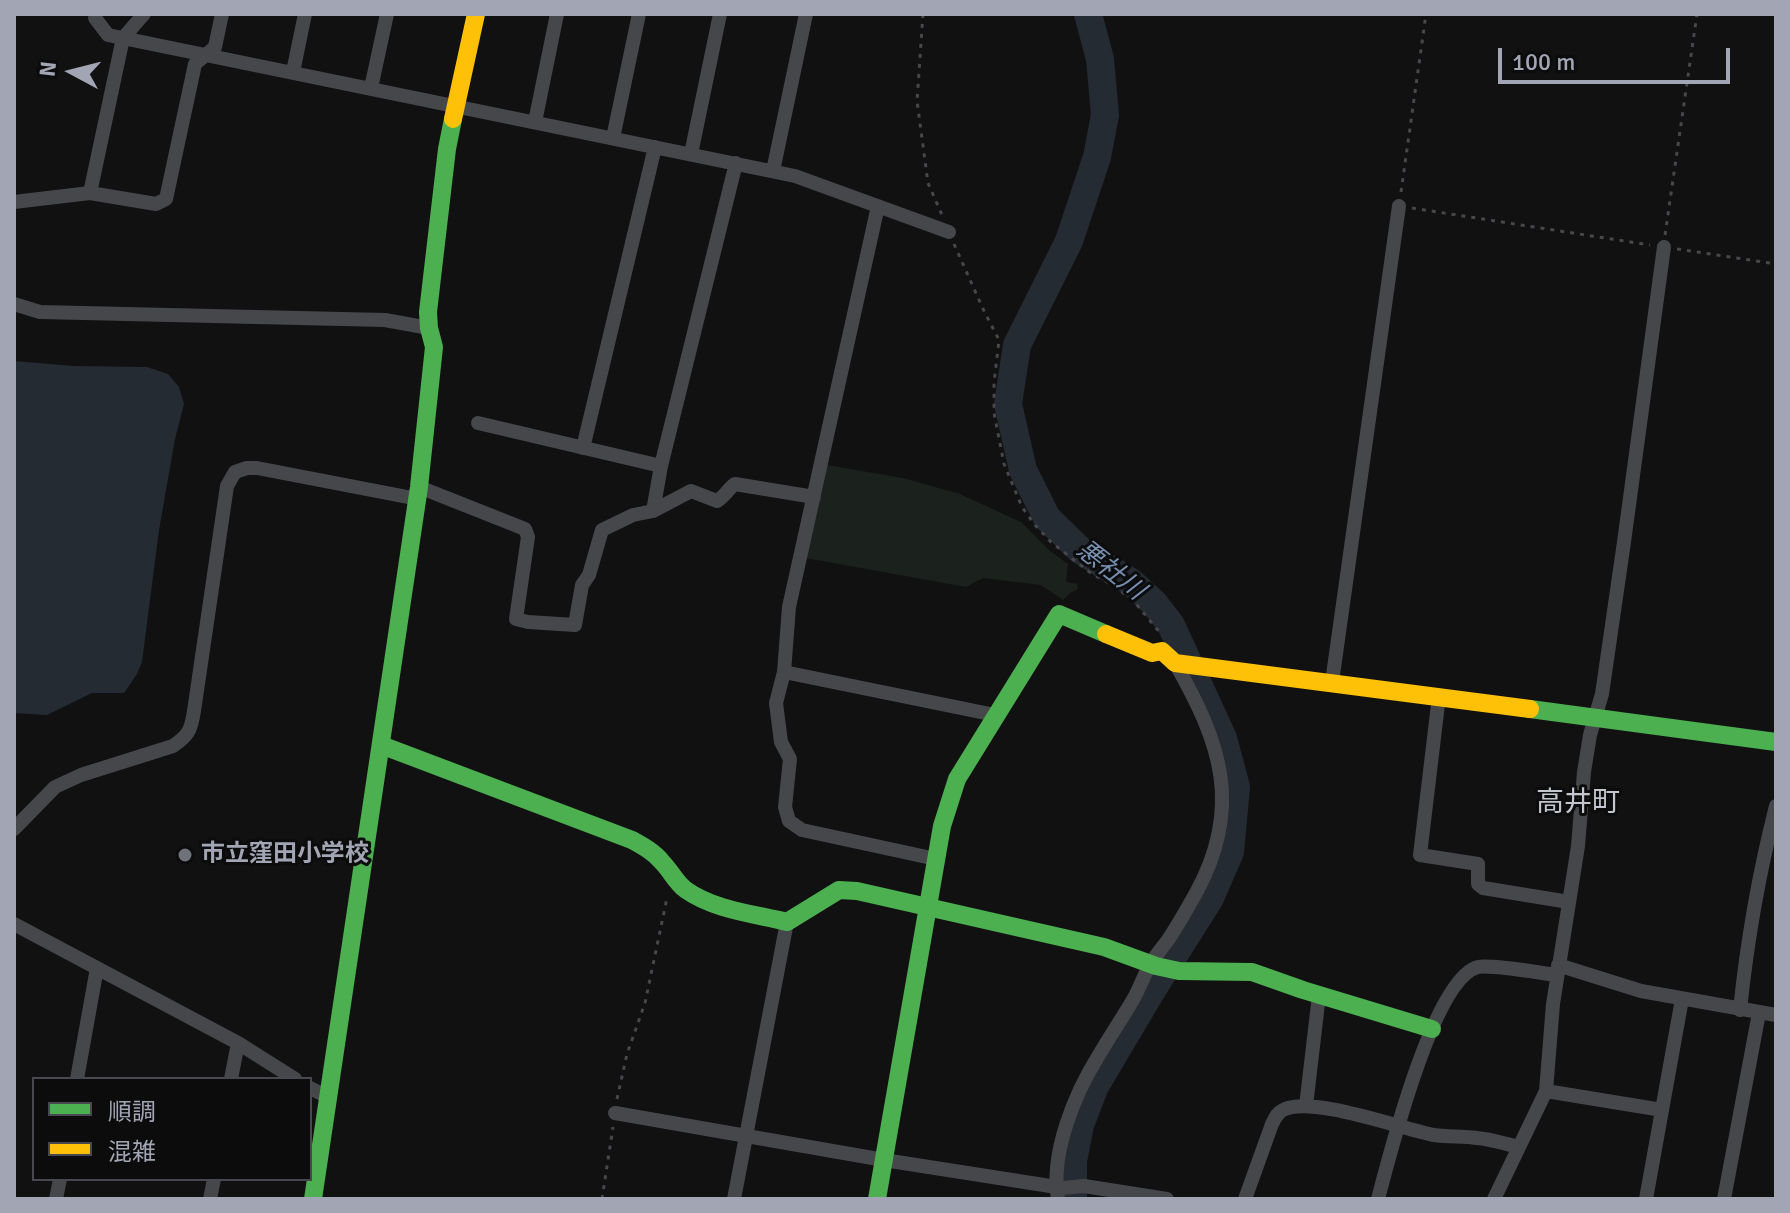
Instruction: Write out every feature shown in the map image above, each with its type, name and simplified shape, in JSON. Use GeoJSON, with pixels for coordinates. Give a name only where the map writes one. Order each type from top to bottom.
{"type":"FeatureCollection","features":[{"type":"Feature","properties":{"kind":"street"},"geometry":{"type":"LineString","coordinates":[[96,14],[95,18],[108,35],[795,176],[949,232]]}},
{"type":"Feature","properties":{"kind":"street"},"geometry":{"type":"LineString","coordinates":[[90,193],[123,38],[144,14]]}},
{"type":"Feature","properties":{"kind":"street"},"geometry":{"type":"LineString","coordinates":[[14,202],[90,193],[156,204],[166,199],[195,64],[215,47],[222,14]]}},
{"type":"Feature","properties":{"kind":"street"},"geometry":{"type":"LineString","coordinates":[[293,72],[305,14]]}},
{"type":"Feature","properties":{"kind":"street"},"geometry":{"type":"LineString","coordinates":[[371,88],[387,14]]}},
{"type":"Feature","properties":{"kind":"street"},"geometry":{"type":"LineString","coordinates":[[313,1199],[418,493],[434,347],[428,312],[447,149],[476,14]]}},
{"type":"Feature","properties":{"kind":"street"},"geometry":{"type":"LineString","coordinates":[[535,122],[557,14]]}},
{"type":"Feature","properties":{"kind":"street"},"geometry":{"type":"LineString","coordinates":[[613,138],[639,14]]}},
{"type":"Feature","properties":{"kind":"street"},"geometry":{"type":"LineString","coordinates":[[691,154],[720,14]]}},
{"type":"Feature","properties":{"kind":"street"},"geometry":{"type":"LineString","coordinates":[[773,171],[806,14]]}},
{"type":"Feature","properties":{"kind":"street"},"geometry":{"type":"LineString","coordinates":[[583,448],[655,147]]}},
{"type":"Feature","properties":{"kind":"street"},"geometry":{"type":"LineString","coordinates":[[653,511],[661,466],[736,163]]}},
{"type":"Feature","properties":{"kind":"street"},"geometry":{"type":"LineString","coordinates":[[878,206],[789,607],[784,672],[776,703],[781,742],[790,759],[785,807],[789,821],[802,830],[936,859]]}},
{"type":"Feature","properties":{"kind":"street"},"geometry":{"type":"LineString","coordinates":[[1332,682],[1399,206]]}},
{"type":"Feature","properties":{"kind":"street"},"geometry":{"type":"LineString","coordinates":[[1494,1199],[1546,1091],[1557,970],[1578,846],[1584,772],[1602,694],[1664,247]]}},
{"type":"Feature","properties":{"kind":"street"},"geometry":{"type":"LineString","coordinates":[[14,304],[40,312],[385,320],[429,328]]}},
{"type":"Feature","properties":{"kind":"street"},"geometry":{"type":"LineString","coordinates":[[478,423],[661,466]]}},
{"type":"Feature","properties":{"kind":"street"},"geometry":{"type":"LineString","coordinates":[[14,829],[55,787],[81,775],[173,746],[186,737],[194,711],[227,486],[235,472],[257,468],[418,493],[525,529],[528,537],[516,619],[575,625],[582,585],[589,575],[602,530],[633,515],[653,511],[691,491],[717,501],[735,484],[814,497]]}},
{"type":"Feature","properties":{"kind":"street"},"geometry":{"type":"LineString","coordinates":[[877,1199],[942,826],[957,779],[1059,614],[1143,650],[1209,667],[1776,742]]}},
{"type":"Feature","properties":{"kind":"street"},"geometry":{"type":"LineString","coordinates":[[1059,1191],[1065,1129],[1076,1095],[1197,892],[1214,855],[1222,819],[1223,786],[1217,754],[1203,716],[1172,659]]}},
{"type":"Feature","properties":{"kind":"street"},"geometry":{"type":"LineString","coordinates":[[784,672],[995,715]]}},
{"type":"Feature","properties":{"kind":"street"},"geometry":{"type":"LineString","coordinates":[[1439,696],[1420,855],[1478,864],[1478,884],[1483,888],[1569,902]]}},
{"type":"Feature","properties":{"kind":"street"},"geometry":{"type":"LineString","coordinates":[[381,745],[632,840],[647,848],[686,890],[701,898],[787,922],[839,890],[857,891],[1104,947],[1179,971],[1252,972],[1432,1029]]}},
{"type":"Feature","properties":{"kind":"street"},"geometry":{"type":"LineString","coordinates":[[1740,1010],[1766,845],[1776,806]]}},
{"type":"Feature","properties":{"kind":"street"},"geometry":{"type":"LineString","coordinates":[[734,1199],[787,922]]}},
{"type":"Feature","properties":{"kind":"street"},"geometry":{"type":"LineString","coordinates":[[14,924],[238,1043],[292,1077]]}},
{"type":"Feature","properties":{"kind":"street"},"geometry":{"type":"LineString","coordinates":[[1378,1199],[1397,1125],[1432,1029],[1452,991],[1465,974],[1477,967],[1557,970],[1641,991],[1776,1015]]}},
{"type":"Feature","properties":{"kind":"street"},"geometry":{"type":"LineString","coordinates":[[77,1077],[97,968]]}},
{"type":"Feature","properties":{"kind":"street"},"geometry":{"type":"LineString","coordinates":[[1306,1106],[1319,995]]}},
{"type":"Feature","properties":{"kind":"street"},"geometry":{"type":"LineString","coordinates":[[1646,1199],[1682,999]]}},
{"type":"Feature","properties":{"kind":"street"},"geometry":{"type":"LineString","coordinates":[[1724,1199],[1759,1013]]}},
{"type":"Feature","properties":{"kind":"street"},"geometry":{"type":"LineString","coordinates":[[231,1077],[238,1043]]}},
{"type":"Feature","properties":{"kind":"street"},"geometry":{"type":"LineString","coordinates":[[312,1089],[328,1097]]}},
{"type":"Feature","properties":{"kind":"street"},"geometry":{"type":"LineString","coordinates":[[1546,1091],[1662,1110]]}},
{"type":"Feature","properties":{"kind":"street"},"geometry":{"type":"LineString","coordinates":[[1245,1199],[1277,1114],[1284,1109],[1306,1106],[1356,1114],[1431,1134],[1477,1138],[1519,1147]]}},
{"type":"Feature","properties":{"kind":"street"},"geometry":{"type":"LineString","coordinates":[[615,1113],[1059,1191],[1084,1186],[1167,1199]]}},
{"type":"Feature","properties":{"kind":"path"},"geometry":{"type":"LineString","coordinates":[[923,14],[917,101],[928,183],[999,340],[994,413],[1004,464],[1022,507],[1043,534],[1070,558],[1115,586],[1137,605],[1163,638],[1172,659]]}},
{"type":"Feature","properties":{"kind":"path"},"geometry":{"type":"LineString","coordinates":[[1426,14],[1399,206],[1776,264]]}},
{"type":"Feature","properties":{"kind":"path"},"geometry":{"type":"LineString","coordinates":[[1664,247],[1697,14]]}},
{"type":"Feature","properties":{"kind":"path"},"geometry":{"type":"LineString","coordinates":[[602,1199],[619,1086],[645,1003],[670,874]]}},
{"type":"Feature","properties":{"kind":"shaded area"},"geometry":{"type":"Polygon","coordinates":[[[14,361],[147,367],[168,374],[179,387],[184,404],[159,530],[142,662],[137,674],[124,693],[92,693],[47,715],[14,713],[14,361]]]}},
{"type":"Feature","properties":{"kind":"shaded area"},"geometry":{"type":"Polygon","coordinates":[[[827,465],[903,478],[960,494],[1021,522],[1068,564],[1066,582],[1077,584],[1078,589],[1063,600],[1041,585],[983,578],[966,587],[806,558],[827,465]]]}},
{"type":"Feature","properties":{"kind":"waterway","name":"悪社川"},"geometry":{"type":"LineString","coordinates":[[1073,1199],[1073,1161],[1080,1125],[1095,1086],[1210,898],[1230,852],[1236,787],[1223,738],[1171,625],[1154,603],[1131,582],[1080,550],[1047,518],[1023,470],[1008,404],[1017,345],[1069,241],[1097,157],[1105,115],[1100,59],[1088,14]]}},
{"type":"Feature","properties":{"kind":"traffic: fast"},"geometry":{"type":"LineString","coordinates":[[313,1199],[419,487],[434,347],[428,312],[453,119]]}},
{"type":"Feature","properties":{"kind":"traffic: fast"},"geometry":{"type":"LineString","coordinates":[[877,1199],[942,826],[957,779],[1059,614],[1106,634]]}},
{"type":"Feature","properties":{"kind":"traffic: fast"},"geometry":{"type":"LineString","coordinates":[[1530,709],[1776,742]]}},
{"type":"Feature","properties":{"kind":"traffic: fast"},"geometry":{"type":"LineString","coordinates":[[381,745],[632,840],[655,855],[686,890],[709,902],[735,910],[787,922],[839,890],[857,891],[1104,947],[1179,971],[1252,972],[1432,1029]]}},
{"type":"Feature","properties":{"kind":"traffic: slow"},"geometry":{"type":"LineString","coordinates":[[453,119],[476,14]]}},
{"type":"Feature","properties":{"kind":"traffic: slow"},"geometry":{"type":"LineString","coordinates":[[1106,634],[1152,653],[1162,651],[1175,663],[1530,709]]}},
{"type":"Feature","properties":{"kind":"place","name":"市立窪田小学校"},"geometry":{"type":"Point","coordinates":[185,855]}},
{"type":"Feature","properties":{"kind":"district","name":"高井町"},"geometry":{"type":"Point","coordinates":[1578,804]}}]}
